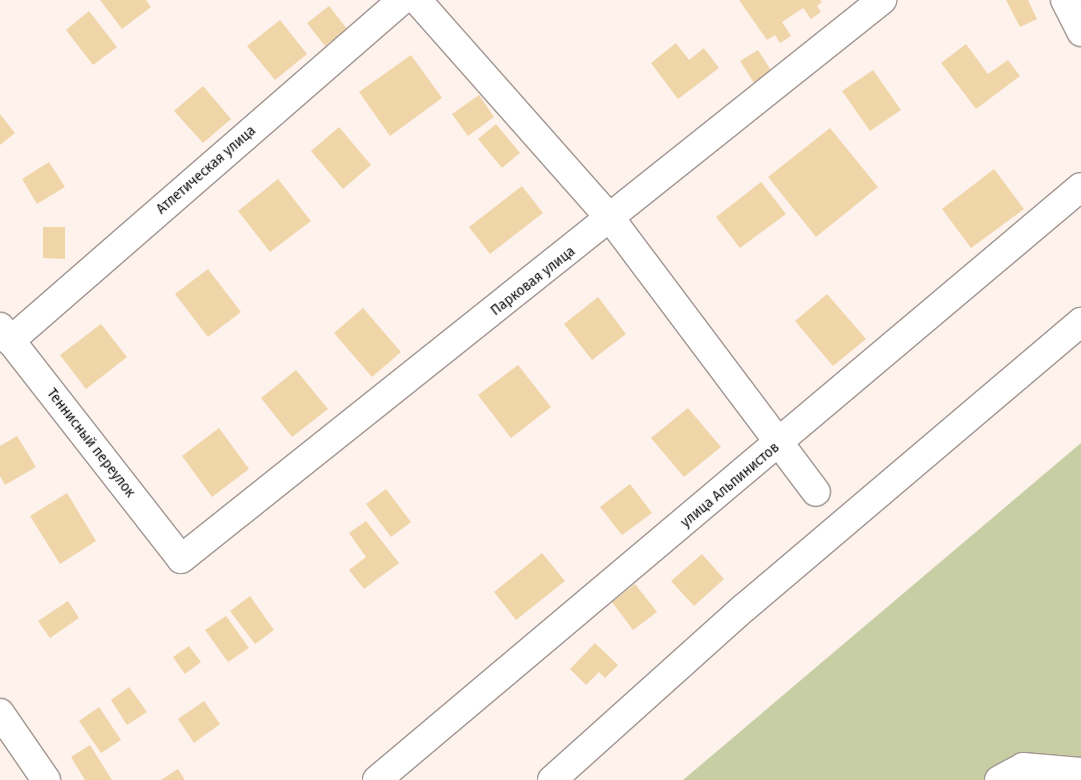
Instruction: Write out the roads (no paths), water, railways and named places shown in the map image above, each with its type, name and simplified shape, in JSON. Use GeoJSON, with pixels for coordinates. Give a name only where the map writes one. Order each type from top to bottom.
{"type":"FeatureCollection","features":[{"type":"Feature","properties":{"kind":"street","name":"Атлетическая улица"},"geometry":{"type":"LineString","coordinates":[[5,334],[402,0]]}},
{"type":"Feature","properties":{"kind":"street"},"geometry":{"type":"LineString","coordinates":[[417,0],[611,220],[816,492]]}},
{"type":"Feature","properties":{"kind":"street","name":"Парковая улица"},"geometry":{"type":"LineString","coordinates":[[182,559],[611,220],[882,0]]}},
{"type":"Feature","properties":{"kind":"street"},"geometry":{"type":"LineString","coordinates":[[1065,0],[1081,32]]}},
{"type":"Feature","properties":{"kind":"street","name":"улица Альпинистов"},"geometry":{"type":"LineString","coordinates":[[377,780],[779,444],[1081,187]]}},
{"type":"Feature","properties":{"kind":"street"},"geometry":{"type":"LineString","coordinates":[[552,780],[745,607],[1081,322]]}},
{"type":"Feature","properties":{"kind":"street","name":"Теннисный переулок"},"geometry":{"type":"LineString","coordinates":[[5,334],[182,559]]}},
{"type":"Feature","properties":{"kind":"street"},"geometry":{"type":"LineString","coordinates":[[0,713],[46,780]]}},
{"type":"Feature","properties":{"kind":"street"},"geometry":{"type":"LineString","coordinates":[[999,780],[1023,768],[1081,772]]}}]}
